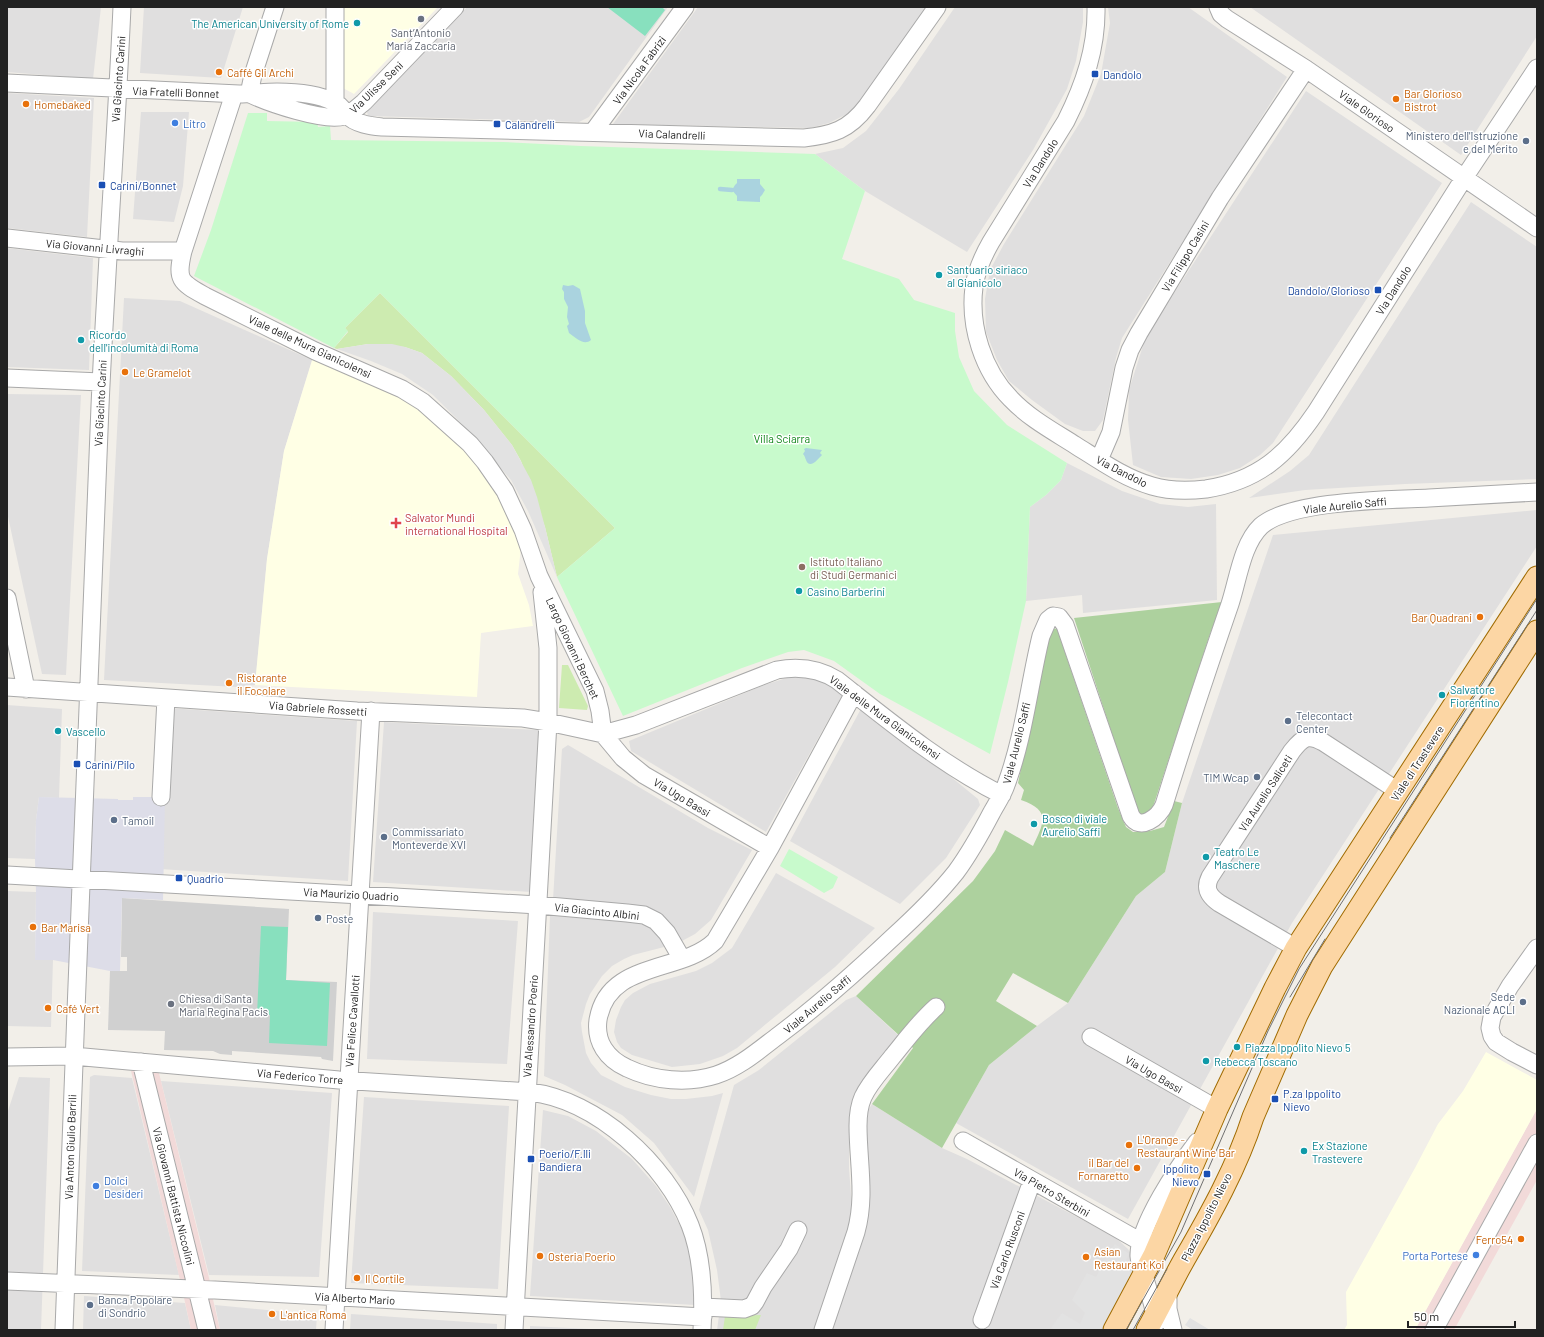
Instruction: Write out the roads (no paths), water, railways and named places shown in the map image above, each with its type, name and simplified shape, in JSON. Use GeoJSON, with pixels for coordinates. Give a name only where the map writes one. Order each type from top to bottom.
{"type":"FeatureCollection","features":[{"type":"Feature","properties":{"kind":"main road","name":"Viale di Trastevere"},"geometry":{"type":"LineString","coordinates":[[1296,948],[1537,577]]}},
{"type":"Feature","properties":{"kind":"main road","name":"Piazza Ippolito Nievo"},"geometry":{"type":"LineString","coordinates":[[1164,1326],[1168,1292],[1237,1157],[1297,1015],[1322,966],[1537,631]]}},
{"type":"Feature","properties":{"kind":"main road","name":"Piazza Ippolito Nievo"},"geometry":{"type":"LineString","coordinates":[[1144,1275],[1214,1117],[1275,988],[1296,948]]}},
{"type":"Feature","properties":{"kind":"main road"},"geometry":{"type":"LineString","coordinates":[[1114,1330],[1144,1275]]}},
{"type":"Feature","properties":{"kind":"street","name":"Via Giacinto Carini"},"geometry":{"type":"LineString","coordinates":[[81,880],[87,692],[101,382],[122,7]]}},
{"type":"Feature","properties":{"kind":"street","name":"Viale delle Mura Gianicolensi"},"geometry":{"type":"LineString","coordinates":[[275,7],[253,75],[241,94],[183,251],[180,275],[183,281],[189,286],[315,351],[389,382],[417,398],[439,415],[470,444],[485,462],[505,491],[523,530],[539,576]]}},
{"type":"Feature","properties":{"kind":"street"},"geometry":{"type":"LineString","coordinates":[[335,7],[335,102]]}},
{"type":"Feature","properties":{"kind":"street","name":"Via Ulisse Seni"},"geometry":{"type":"LineString","coordinates":[[347,115],[364,102],[455,7]]}},
{"type":"Feature","properties":{"kind":"street","name":"Via Nicola Fabrizi"},"geometry":{"type":"LineString","coordinates":[[593,132],[685,7]]}},
{"type":"Feature","properties":{"kind":"street","name":"Via Calandrelli"},"geometry":{"type":"LineString","coordinates":[[241,94],[288,92],[317,96],[335,102],[345,110],[347,115],[362,124],[382,127],[804,138],[831,134],[850,124],[862,113],[937,7]]}},
{"type":"Feature","properties":{"kind":"street","name":"Via Dandolo"},"geometry":{"type":"LineString","coordinates":[[1096,7],[1094,40],[1091,57],[1076,101],[1066,121],[986,251],[976,279],[973,297],[975,326],[981,349],[992,373],[1002,389],[1029,415],[1099,460],[1138,481],[1159,488],[1179,490],[1201,489],[1232,483],[1256,474],[1271,464],[1288,448],[1312,418],[1464,178],[1537,68]]}},
{"type":"Feature","properties":{"kind":"street","name":"Viale Glorioso"},"geometry":{"type":"LineString","coordinates":[[1218,7],[1221,14],[1227,19],[1306,69],[1537,228]]}},
{"type":"Feature","properties":{"kind":"street","name":"Via Filippo Casini"},"geometry":{"type":"LineString","coordinates":[[1099,460],[1113,426],[1124,368],[1130,350],[1141,328],[1220,198],[1306,69]]}},
{"type":"Feature","properties":{"kind":"street","name":"Via Fratelli Bonnet"},"geometry":{"type":"LineString","coordinates":[[7,83],[241,94]]}},
{"type":"Feature","properties":{"kind":"street"},"geometry":{"type":"LineString","coordinates":[[241,94],[299,111],[335,117],[347,115]]}},
{"type":"Feature","properties":{"kind":"street","name":"Via Giovanni Livraghi"},"geometry":{"type":"LineString","coordinates":[[7,238],[127,252],[183,251]]}},
{"type":"Feature","properties":{"kind":"street"},"geometry":{"type":"LineString","coordinates":[[7,378],[101,382]]}},
{"type":"Feature","properties":{"kind":"street","name":"Viale Aurelio Saffi"},"geometry":{"type":"LineString","coordinates":[[854,694],[770,848],[718,937],[705,949],[682,959],[630,977],[613,989],[604,1001],[598,1020],[598,1036],[604,1051],[610,1058],[620,1065],[632,1071],[653,1077],[673,1080],[687,1080],[701,1079],[719,1074],[746,1060],[802,1017],[857,971],[934,898],[964,860],[1002,795],[1015,757],[1043,631],[1048,620],[1053,616],[1059,617],[1065,625],[1128,810],[1133,820],[1136,822],[1146,822],[1158,816],[1164,805],[1246,550],[1261,526],[1277,516],[1288,512],[1325,505],[1537,492]]}},
{"type":"Feature","properties":{"kind":"street","name":"Largo Giovanni Berchet"},"geometry":{"type":"LineString","coordinates":[[539,576],[544,605],[548,648],[548,722]]}},
{"type":"Feature","properties":{"kind":"street","name":"Largo Giovanni Berchet"},"geometry":{"type":"LineString","coordinates":[[539,576],[593,686],[600,711],[603,734]]}},
{"type":"Feature","properties":{"kind":"street"},"geometry":{"type":"LineString","coordinates":[[7,598],[26,688]]}},
{"type":"Feature","properties":{"kind":"street","name":"Viale delle Mura Gianicolensi"},"geometry":{"type":"LineString","coordinates":[[603,734],[636,725],[770,673],[784,669],[802,668],[817,670],[837,680],[953,766],[1002,795]]}},
{"type":"Feature","properties":{"kind":"street","name":"Via Gabriele Rossetti"},"geometry":{"type":"LineString","coordinates":[[7,687],[371,711],[523,718],[548,722]]}},
{"type":"Feature","properties":{"kind":"street"},"geometry":{"type":"LineString","coordinates":[[161,797],[166,698]]}},
{"type":"Feature","properties":{"kind":"street","name":"Via Felice Cavallotti"},"geometry":{"type":"LineString","coordinates":[[334,1330],[371,711]]}},
{"type":"Feature","properties":{"kind":"street"},"geometry":{"type":"LineString","coordinates":[[548,722],[603,734]]}},
{"type":"Feature","properties":{"kind":"street","name":"Via Alessandro Poerio"},"geometry":{"type":"LineString","coordinates":[[514,1330],[526,1092],[548,722]]}},
{"type":"Feature","properties":{"kind":"street","name":"Via Ugo Bassi"},"geometry":{"type":"LineString","coordinates":[[603,734],[623,758],[644,775],[770,848]]}},
{"type":"Feature","properties":{"kind":"street","name":"Via Aurelio Saliceti"},"geometry":{"type":"LineString","coordinates":[[1296,948],[1209,896],[1207,887],[1210,877],[1292,751],[1308,737],[1313,737],[1323,742],[1398,791]]}},
{"type":"Feature","properties":{"kind":"street","name":"Via Maurizio Quadrio"},"geometry":{"type":"LineString","coordinates":[[7,875],[538,905]]}},
{"type":"Feature","properties":{"kind":"street","name":"Via Anton Giulio Barrili"},"geometry":{"type":"LineString","coordinates":[[64,1330],[73,1056],[81,880]]}},
{"type":"Feature","properties":{"kind":"street","name":"Via Giacinto Albini"},"geometry":{"type":"LineString","coordinates":[[538,905],[627,912],[649,917],[659,923],[667,933],[682,959]]}},
{"type":"Feature","properties":{"kind":"street"},"geometry":{"type":"LineString","coordinates":[[1534,958],[1510,986],[1492,1017],[1490,1024],[1491,1033],[1494,1040],[1537,1065]]}},
{"type":"Feature","properties":{"kind":"street"},"geometry":{"type":"LineString","coordinates":[[823,1330],[854,1239],[859,1219],[862,1188],[858,1122],[862,1101],[875,1077],[914,1030],[936,1007]]}},
{"type":"Feature","properties":{"kind":"street","name":"Via Ugo Bassi"},"geometry":{"type":"LineString","coordinates":[[1091,1037],[1214,1117]]}},
{"type":"Feature","properties":{"kind":"street","name":"Via Federico Torre"},"geometry":{"type":"LineString","coordinates":[[7,1056],[73,1056],[348,1080],[526,1092],[552,1097],[579,1108],[601,1120],[629,1141],[661,1176],[680,1203],[693,1236],[698,1255],[702,1280],[703,1318]]}},
{"type":"Feature","properties":{"kind":"street","name":"Via Giovanni Battista Niccolini"},"geometry":{"type":"LineString","coordinates":[[141,1062],[207,1330]]}},
{"type":"Feature","properties":{"kind":"street","name":"Piazza Ippolito Nievo"},"geometry":{"type":"LineString","coordinates":[[1164,1326],[1144,1275],[1140,1260],[1141,1242],[1151,1216],[1174,1174],[1214,1117]]}},
{"type":"Feature","properties":{"kind":"street","name":"Via Pietro Sterbini"},"geometry":{"type":"LineString","coordinates":[[963,1141],[1141,1242]]}},
{"type":"Feature","properties":{"kind":"street"},"geometry":{"type":"LineString","coordinates":[[1434,1330],[1537,1144]]}},
{"type":"Feature","properties":{"kind":"street","name":"Via Carlo Rusconi"},"geometry":{"type":"LineString","coordinates":[[982,1320],[1032,1181]]}},
{"type":"Feature","properties":{"kind":"street","name":"Via Alberto Mario"},"geometry":{"type":"LineString","coordinates":[[7,1281],[197,1289],[703,1318],[752,1306],[789,1249],[798,1230]]}},
{"type":"Feature","properties":{"kind":"water"},"geometry":{"type":"Polygon","coordinates":[[[737,179],[760,179],[760,184],[765,190],[760,197],[760,202],[737,201],[737,196],[732,190],[737,183],[737,179]]]}},
{"type":"Feature","properties":{"kind":"water"},"geometry":{"type":"Polygon","coordinates":[[[563,285],[573,285],[580,289],[585,311],[585,323],[591,340],[588,342],[580,341],[569,333],[567,326],[569,324],[567,317],[568,307],[564,299],[564,292],[562,289],[563,285]]]}},
{"type":"Feature","properties":{"kind":"water"},"geometry":{"type":"Polygon","coordinates":[[[804,449],[822,450],[820,453],[822,455],[814,463],[810,464],[803,454],[805,451],[804,449]]]}},
{"type":"Feature","properties":{"kind":"waterway"},"geometry":{"type":"LineString","coordinates":[[720,189],[732,190]]}},
{"type":"Feature","properties":{"kind":"tram line"},"geometry":{"type":"LineString","coordinates":[[1126,1330],[1181,1232],[1268,1031],[1299,969],[1537,599]]}},
{"type":"Feature","properties":{"kind":"tram line"},"geometry":{"type":"LineString","coordinates":[[1390,838],[1537,610]]}},
{"type":"Feature","properties":{"kind":"tram line"},"geometry":{"type":"LineString","coordinates":[[1290,997],[1325,939]]}},
{"type":"Feature","properties":{"kind":"tram line"},"geometry":{"type":"LineString","coordinates":[[1133,1330],[1167,1269]]}},
{"type":"Feature","properties":{"kind":"place","name":"Sant’Antonio Maria Zaccaria"},"geometry":{"type":"Point","coordinates":[421,19]}},
{"type":"Feature","properties":{"kind":"place","name":"The American University of Rome"},"geometry":{"type":"Point","coordinates":[357,23]}},
{"type":"Feature","properties":{"kind":"place","name":"Caffé Gli Archi"},"geometry":{"type":"Point","coordinates":[219,72]}},
{"type":"Feature","properties":{"kind":"place","name":"Dandolo"},"geometry":{"type":"Point","coordinates":[1095,74]}},
{"type":"Feature","properties":{"kind":"place","name":"Bar Glorioso Bistrot"},"geometry":{"type":"Point","coordinates":[1396,99]}},
{"type":"Feature","properties":{"kind":"place","name":"Homebaked"},"geometry":{"type":"Point","coordinates":[26,104]}},
{"type":"Feature","properties":{"kind":"place","name":"Litro"},"geometry":{"type":"Point","coordinates":[175,123]}},
{"type":"Feature","properties":{"kind":"place","name":"Calandrelli"},"geometry":{"type":"Point","coordinates":[497,124]}},
{"type":"Feature","properties":{"kind":"place","name":"Ministero dell'Istruzione e del Merito"},"geometry":{"type":"Point","coordinates":[1526,141]}},
{"type":"Feature","properties":{"kind":"place","name":"Carini/Bonnet"},"geometry":{"type":"Point","coordinates":[102,185]}},
{"type":"Feature","properties":{"kind":"place","name":"Santuario siriaco al Gianicolo"},"geometry":{"type":"Point","coordinates":[939,275]}},
{"type":"Feature","properties":{"kind":"place","name":"Dandolo/Glorioso"},"geometry":{"type":"Point","coordinates":[1378,290]}},
{"type":"Feature","properties":{"kind":"place","name":"Ricordo dell'incolumità di Roma"},"geometry":{"type":"Point","coordinates":[81,340]}},
{"type":"Feature","properties":{"kind":"place","name":"Le Gramelot"},"geometry":{"type":"Point","coordinates":[125,372]}},
{"type":"Feature","properties":{"kind":"place","name":"Salvator Mundi international Hospital"},"geometry":{"type":"Point","coordinates":[396,523]}},
{"type":"Feature","properties":{"kind":"place","name":"Istituto Italiano di Studi Germanici"},"geometry":{"type":"Point","coordinates":[802,567]}},
{"type":"Feature","properties":{"kind":"place","name":"Casino Barberini"},"geometry":{"type":"Point","coordinates":[799,591]}},
{"type":"Feature","properties":{"kind":"place","name":"Bar Quadrani"},"geometry":{"type":"Point","coordinates":[1480,617]}},
{"type":"Feature","properties":{"kind":"place","name":"Ristorante il Focolare"},"geometry":{"type":"Point","coordinates":[229,683]}},
{"type":"Feature","properties":{"kind":"place","name":"Salvatore Fiorentino"},"geometry":{"type":"Point","coordinates":[1442,695]}},
{"type":"Feature","properties":{"kind":"place","name":"Telecontact Center"},"geometry":{"type":"Point","coordinates":[1288,721]}},
{"type":"Feature","properties":{"kind":"place","name":"Vascello"},"geometry":{"type":"Point","coordinates":[58,731]}},
{"type":"Feature","properties":{"kind":"place","name":"Carini/Pilo"},"geometry":{"type":"Point","coordinates":[77,764]}},
{"type":"Feature","properties":{"kind":"place","name":"TIM Wcap"},"geometry":{"type":"Point","coordinates":[1257,777]}},
{"type":"Feature","properties":{"kind":"place","name":"Tamoil"},"geometry":{"type":"Point","coordinates":[114,820]}},
{"type":"Feature","properties":{"kind":"place","name":"Bosco di viale Aurelio Saffi"},"geometry":{"type":"Point","coordinates":[1034,824]}},
{"type":"Feature","properties":{"kind":"place","name":"Commissariato Monteverde XVI"},"geometry":{"type":"Point","coordinates":[384,837]}},
{"type":"Feature","properties":{"kind":"place","name":"Teatro Le Maschere"},"geometry":{"type":"Point","coordinates":[1206,857]}},
{"type":"Feature","properties":{"kind":"place","name":"Quadrio"},"geometry":{"type":"Point","coordinates":[179,878]}},
{"type":"Feature","properties":{"kind":"place","name":"Poste"},"geometry":{"type":"Point","coordinates":[318,918]}},
{"type":"Feature","properties":{"kind":"place","name":"Bar Marisa"},"geometry":{"type":"Point","coordinates":[33,927]}},
{"type":"Feature","properties":{"kind":"place","name":"Sede Nazionale ACLI"},"geometry":{"type":"Point","coordinates":[1523,1002]}},
{"type":"Feature","properties":{"kind":"place","name":"Chiesa di Santa Maria Regina Pacis"},"geometry":{"type":"Point","coordinates":[171,1004]}},
{"type":"Feature","properties":{"kind":"place","name":"Café Vert"},"geometry":{"type":"Point","coordinates":[48,1008]}},
{"type":"Feature","properties":{"kind":"place","name":"Piazza Ippolito Nievo 5"},"geometry":{"type":"Point","coordinates":[1237,1047]}},
{"type":"Feature","properties":{"kind":"place","name":"Rebecca Toscano"},"geometry":{"type":"Point","coordinates":[1206,1061]}},
{"type":"Feature","properties":{"kind":"place","name":"P.za Ippolito Nievo"},"geometry":{"type":"Point","coordinates":[1275,1099]}},
{"type":"Feature","properties":{"kind":"place","name":"L'Orange - Restaurant Wine Bar"},"geometry":{"type":"Point","coordinates":[1129,1145]}},
{"type":"Feature","properties":{"kind":"place","name":"Ex Stazione Trastevere"},"geometry":{"type":"Point","coordinates":[1304,1151]}},
{"type":"Feature","properties":{"kind":"place","name":"Poerio/F.lli Bandiera"},"geometry":{"type":"Point","coordinates":[531,1159]}},
{"type":"Feature","properties":{"kind":"place","name":"il Bar del Fornaretto"},"geometry":{"type":"Point","coordinates":[1137,1168]}},
{"type":"Feature","properties":{"kind":"place","name":"Ippolito Nievo"},"geometry":{"type":"Point","coordinates":[1207,1174]}},
{"type":"Feature","properties":{"kind":"place","name":"Dolci Desideri"},"geometry":{"type":"Point","coordinates":[96,1186]}},
{"type":"Feature","properties":{"kind":"place","name":"Ferro54"},"geometry":{"type":"Point","coordinates":[1521,1239]}},
{"type":"Feature","properties":{"kind":"place","name":"Porta Portese"},"geometry":{"type":"Point","coordinates":[1476,1255]}},
{"type":"Feature","properties":{"kind":"place","name":"Osteria Poerio"},"geometry":{"type":"Point","coordinates":[540,1256]}},
{"type":"Feature","properties":{"kind":"place","name":"Asian Restaurant Koi"},"geometry":{"type":"Point","coordinates":[1086,1257]}},
{"type":"Feature","properties":{"kind":"place","name":"Il Cortile"},"geometry":{"type":"Point","coordinates":[357,1278]}},
{"type":"Feature","properties":{"kind":"place","name":"Banca Popolare di Sondrio"},"geometry":{"type":"Point","coordinates":[90,1305]}},
{"type":"Feature","properties":{"kind":"place","name":"L'antica Roma"},"geometry":{"type":"Point","coordinates":[272,1314]}},
{"type":"Feature","properties":{"kind":"park label","name":"Villa Sciarra"},"geometry":{"type":"Point","coordinates":[782,438]}}]}
